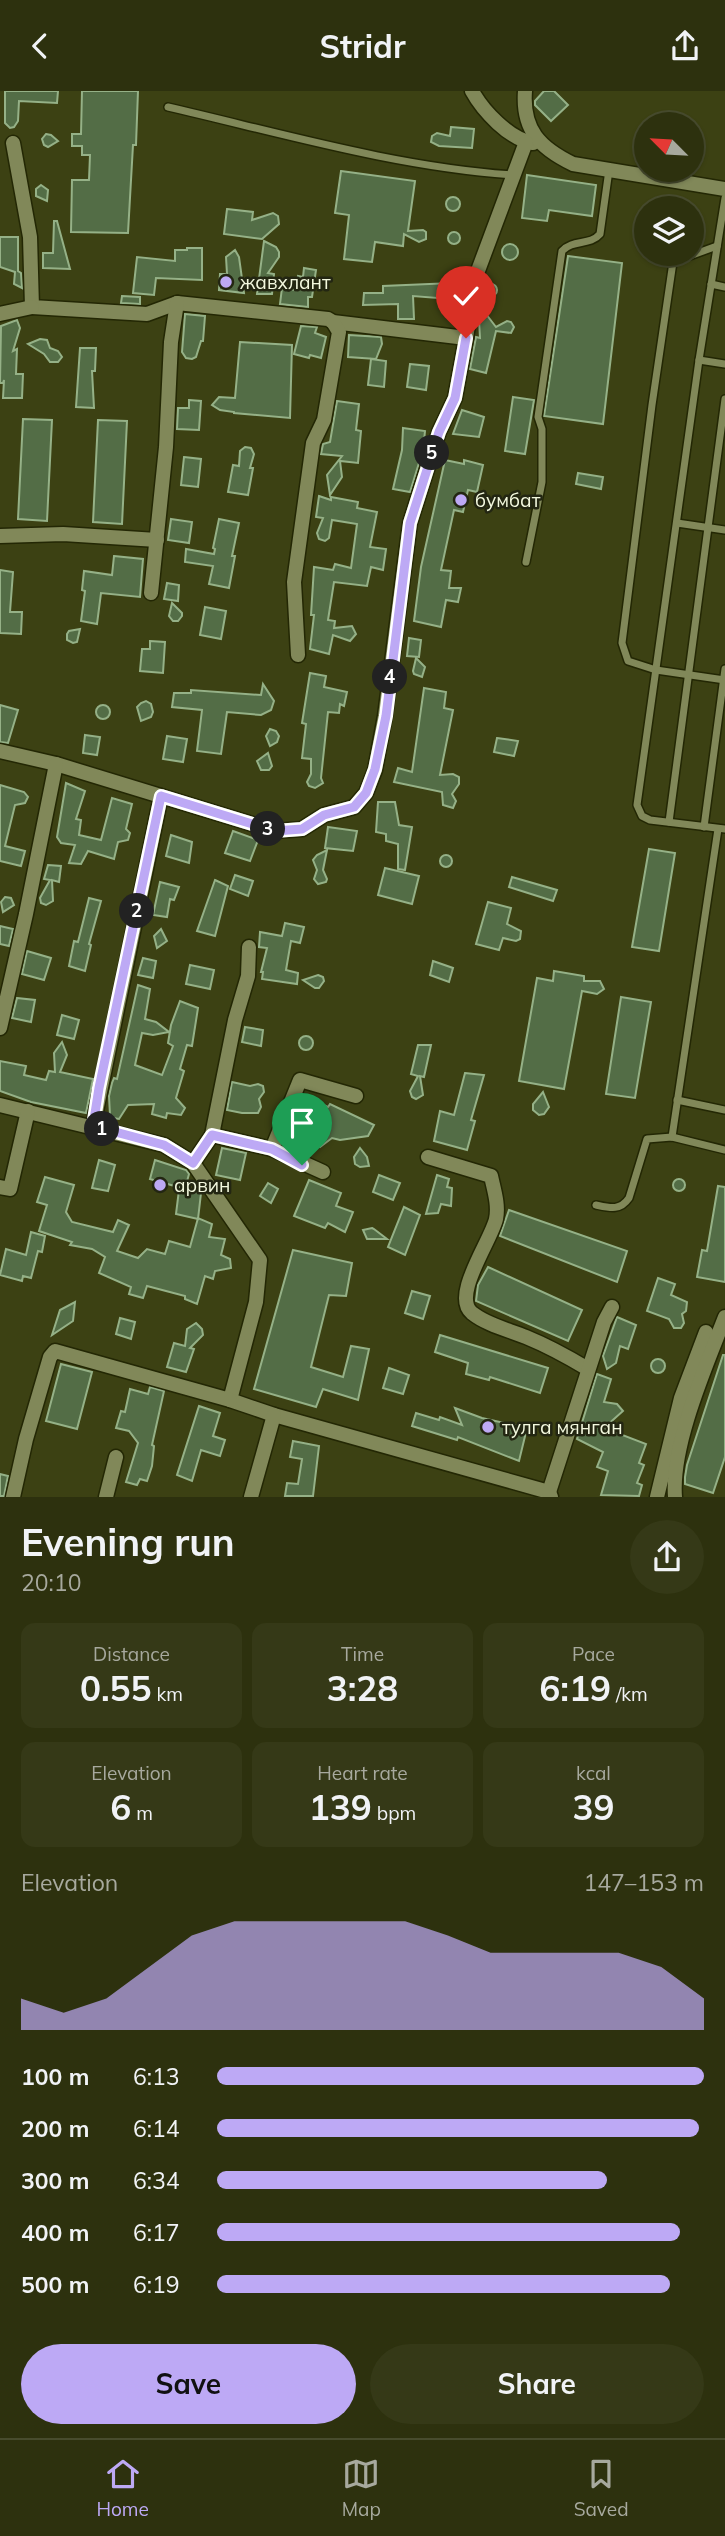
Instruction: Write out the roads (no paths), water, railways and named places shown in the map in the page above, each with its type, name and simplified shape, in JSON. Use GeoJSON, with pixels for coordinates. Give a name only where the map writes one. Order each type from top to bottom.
{"type":"FeatureCollection","features":[{"type":"Feature","properties":{"kind":"street"},"geometry":{"type":"LineString","coordinates":[[472,91],[497,122],[526,142],[544,145]]}},
{"type":"Feature","properties":{"kind":"street"},"geometry":{"type":"LineString","coordinates":[[525,91],[525,117],[532,132],[551,153],[573,164],[725,189]]}},
{"type":"Feature","properties":{"kind":"street"},"geometry":{"type":"LineString","coordinates":[[0,751],[56,764],[275,831],[302,829],[324,815],[354,807],[366,793],[375,769],[386,716],[410,523],[439,432],[455,398],[476,276],[526,142]]}},
{"type":"Feature","properties":{"kind":"street"},"geometry":{"type":"LineString","coordinates":[[13,143],[30,237],[32,307]]}},
{"type":"Feature","properties":{"kind":"street"},"geometry":{"type":"LineString","coordinates":[[0,314],[32,307],[147,314],[177,303],[328,319],[333,322],[466,338]]}},
{"type":"Feature","properties":{"kind":"street"},"geometry":{"type":"LineString","coordinates":[[150,593],[166,447],[171,342],[177,303]]}},
{"type":"Feature","properties":{"kind":"street"},"geometry":{"type":"LineString","coordinates":[[298,655],[294,582],[313,443],[324,420],[340,332],[333,322]]}},
{"type":"Feature","properties":{"kind":"street"},"geometry":{"type":"LineString","coordinates":[[0,536],[63,534],[157,540]]}},
{"type":"Feature","properties":{"kind":"street"},"geometry":{"type":"LineString","coordinates":[[0,1028],[56,764]]}},
{"type":"Feature","properties":{"kind":"street"},"geometry":{"type":"LineString","coordinates":[[93,1126],[161,796]]}},
{"type":"Feature","properties":{"kind":"street"},"geometry":{"type":"LineString","coordinates":[[193,1163],[212,1135],[235,1020],[248,976],[248,947]]}},
{"type":"Feature","properties":{"kind":"street"},"geometry":{"type":"LineString","coordinates":[[272,1149],[300,1080],[356,1096]]}},
{"type":"Feature","properties":{"kind":"street"},"geometry":{"type":"LineString","coordinates":[[0,1105],[164,1145],[193,1163],[260,1259],[256,1302],[230,1400]]}},
{"type":"Feature","properties":{"kind":"street"},"geometry":{"type":"LineString","coordinates":[[0,1187],[10,1189],[28,1111]]}},
{"type":"Feature","properties":{"kind":"street"},"geometry":{"type":"LineString","coordinates":[[212,1135],[272,1149],[323,1172]]}},
{"type":"Feature","properties":{"kind":"street"},"geometry":{"type":"LineString","coordinates":[[428,1157],[491,1176],[496,1197],[496,1217],[468,1285],[465,1298],[469,1311],[484,1320],[557,1350],[588,1369]]}},
{"type":"Feature","properties":{"kind":"street"},"geometry":{"type":"LineString","coordinates":[[13,1496],[26,1439],[50,1357],[55,1351],[550,1494],[588,1369],[612,1307]]}},
{"type":"Feature","properties":{"kind":"street"},"geometry":{"type":"LineString","coordinates":[[675,1496],[674,1478],[691,1406],[725,1317]]}},
{"type":"Feature","properties":{"kind":"street"},"geometry":{"type":"LineString","coordinates":[[656,1496],[681,1398],[706,1332]]}},
{"type":"Feature","properties":{"kind":"street"},"geometry":{"type":"LineString","coordinates":[[251,1496],[274,1415]]}},
{"type":"Feature","properties":{"kind":"street"},"geometry":{"type":"LineString","coordinates":[[106,1496],[116,1457]]}},
{"type":"Feature","properties":{"kind":"lane"},"geometry":{"type":"LineString","coordinates":[[168,107],[394,159],[480,173],[513,175]]}},
{"type":"Feature","properties":{"kind":"lane"},"geometry":{"type":"LineString","coordinates":[[526,562],[542,482],[542,429],[538,417],[562,251],[570,244],[596,239],[600,234],[609,170]]}},
{"type":"Feature","properties":{"kind":"lane"},"geometry":{"type":"LineString","coordinates":[[672,1137],[721,829],[642,816],[637,804],[699,360],[725,198]]}},
{"type":"Feature","properties":{"kind":"lane"},"geometry":{"type":"LineString","coordinates":[[717,246],[673,262],[622,643],[628,661],[656,670],[724,680]]}},
{"type":"Feature","properties":{"kind":"lane"},"geometry":{"type":"LineString","coordinates":[[711,284],[725,286]]}},
{"type":"Feature","properties":{"kind":"lane"},"geometry":{"type":"LineString","coordinates":[[699,360],[725,364]]}},
{"type":"Feature","properties":{"kind":"lane"},"geometry":{"type":"LineString","coordinates":[[669,822],[725,399]]}},
{"type":"Feature","properties":{"kind":"lane"},"geometry":{"type":"LineString","coordinates":[[677,523],[725,530]]}},
{"type":"Feature","properties":{"kind":"lane"},"geometry":{"type":"LineString","coordinates":[[704,827],[725,669]]}},
{"type":"Feature","properties":{"kind":"lane"},"geometry":{"type":"LineString","coordinates":[[677,1100],[725,1110]]}},
{"type":"Feature","properties":{"kind":"lane"},"geometry":{"type":"LineString","coordinates":[[596,1205],[617,1208],[624,1205],[629,1198],[647,1139],[672,1137],[725,1150]]}},
{"type":"Feature","properties":{"kind":"place","name":"жавхлант"},"geometry":{"type":"Point","coordinates":[226,282]}},
{"type":"Feature","properties":{"kind":"place","name":"бумбат"},"geometry":{"type":"Point","coordinates":[461,500]}},
{"type":"Feature","properties":{"kind":"place","name":"арвин"},"geometry":{"type":"Point","coordinates":[160,1185]}},
{"type":"Feature","properties":{"kind":"place","name":"тулга мянган"},"geometry":{"type":"Point","coordinates":[488,1427]}}]}
